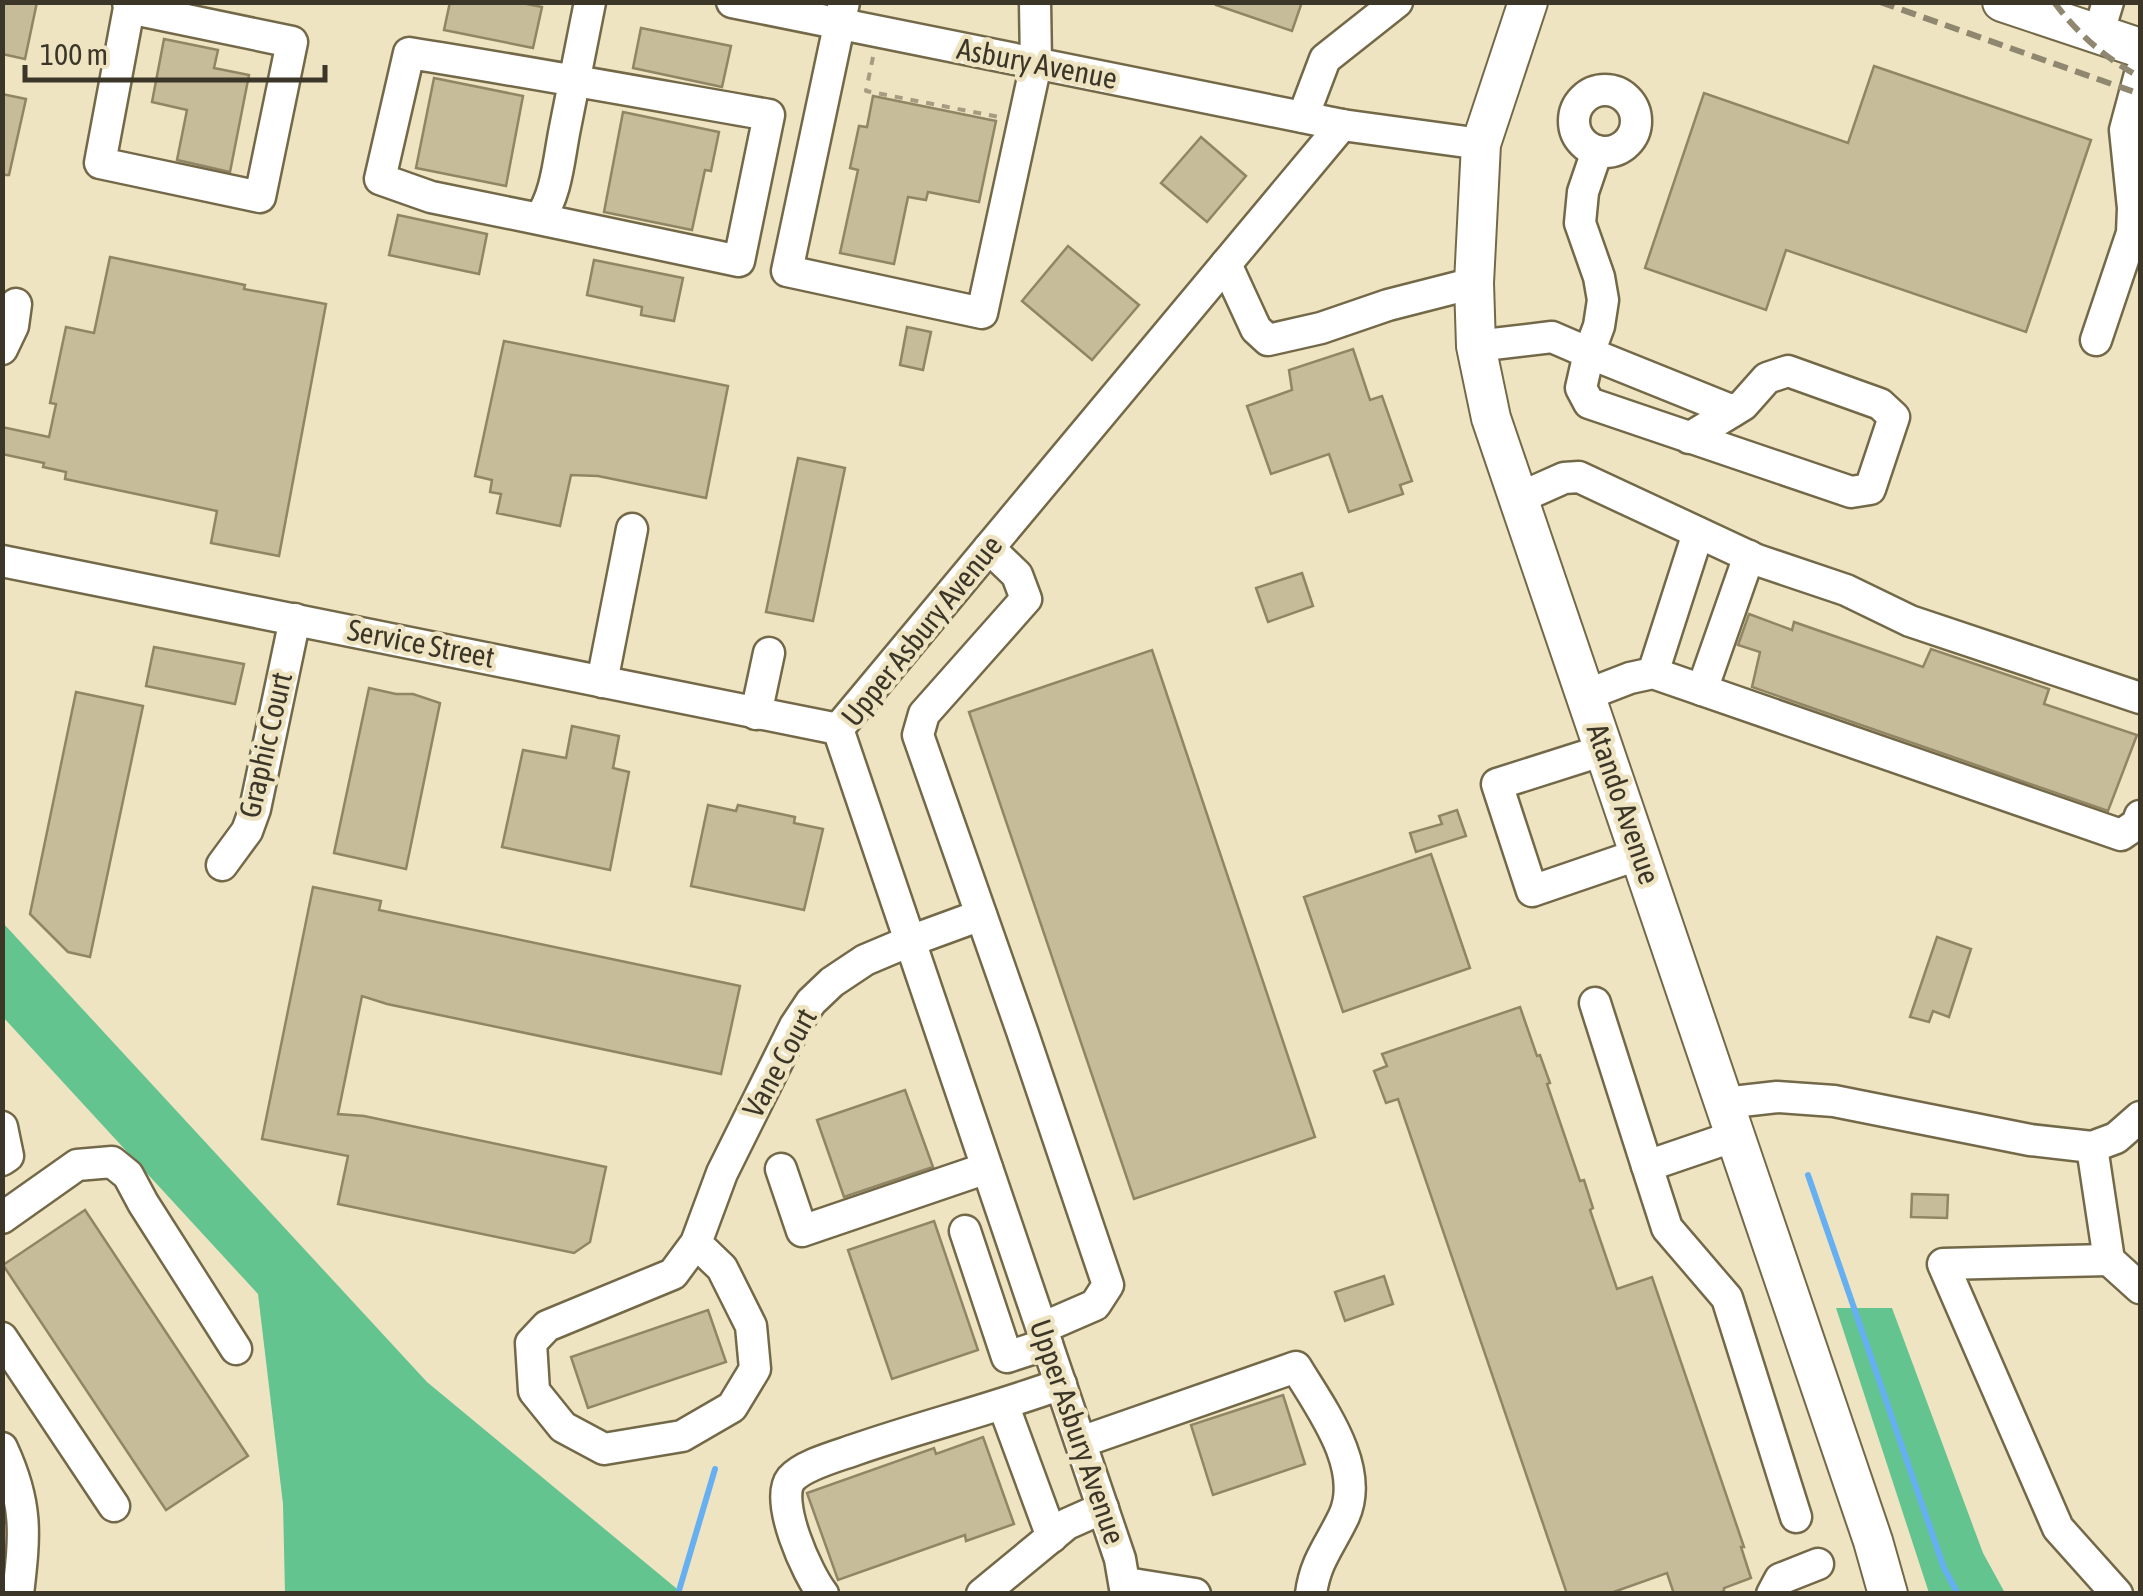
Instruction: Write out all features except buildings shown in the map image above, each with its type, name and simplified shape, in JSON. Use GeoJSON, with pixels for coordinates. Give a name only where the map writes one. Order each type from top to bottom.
{"type":"FeatureCollection","features":[{"type":"Feature","properties":{"kind":"main road","name":"Atando Avenue"},"geometry":{"type":"LineString","coordinates":[[1528,2],[1481,144],[1474,283],[1476,346],[1491,418],[1888,1594]]}},
{"type":"Feature","properties":{"kind":"main road"},"geometry":{"type":"LineString","coordinates":[[2002,2],[2103,19],[2140,48]]}},
{"type":"Feature","properties":{"kind":"street"},"geometry":{"type":"LineString","coordinates":[[544,213],[590,2]]}},
{"type":"Feature","properties":{"kind":"street","name":"Asbury Avenue"},"geometry":{"type":"LineString","coordinates":[[732,2],[842,14],[878,32],[1342,124]]}},
{"type":"Feature","properties":{"kind":"street"},"geometry":{"type":"LineString","coordinates":[[842,14],[787,270],[982,313],[1036,64],[1035,2]]}},
{"type":"Feature","properties":{"kind":"street"},"geometry":{"type":"LineString","coordinates":[[1303,117],[1325,58],[1397,2]]}},
{"type":"Feature","properties":{"kind":"street"},"geometry":{"type":"LineString","coordinates":[[128,5],[292,42],[260,197],[100,162],[128,5]]}},
{"type":"Feature","properties":{"kind":"street"},"geometry":{"type":"LineString","coordinates":[[409,53],[574,81],[769,115],[738,262],[544,213],[431,197],[380,179],[409,53]]}},
{"type":"Feature","properties":{"kind":"street"},"geometry":{"type":"LineString","coordinates":[[2096,340],[2132,233],[2124,130],[2140,74]]}},
{"type":"Feature","properties":{"kind":"street"},"geometry":{"type":"LineString","coordinates":[[1342,124],[1481,144]]}},
{"type":"Feature","properties":{"kind":"street","name":"Upper Asbury Avenue"},"geometry":{"type":"LineString","coordinates":[[1126,1588],[1103,1508],[838,730],[1342,124]]}},
{"type":"Feature","properties":{"kind":"street"},"geometry":{"type":"LineString","coordinates":[[1597,151],[1583,192],[1580,223],[1604,300],[1581,388],[1589,404],[1690,438],[1851,492],[1870,489],[1894,418],[1880,404],[1788,371],[1767,378],[1743,404],[1690,438]]}},
{"type":"Feature","properties":{"kind":"street"},"geometry":{"type":"LineString","coordinates":[[1226,264],[1256,329],[1268,340],[1474,283]]}},
{"type":"Feature","properties":{"kind":"street"},"geometry":{"type":"LineString","coordinates":[[2,349],[13,326],[16,304]]}},
{"type":"Feature","properties":{"kind":"street"},"geometry":{"type":"LineString","coordinates":[[1476,346],[1552,337],[1733,411]]}},
{"type":"Feature","properties":{"kind":"street"},"geometry":{"type":"LineString","coordinates":[[1519,498],[1564,478],[1580,477],[1750,556],[1846,590],[1910,621],[2140,698]]}},
{"type":"Feature","properties":{"kind":"street"},"geometry":{"type":"LineString","coordinates":[[602,682],[632,529]]}},
{"type":"Feature","properties":{"kind":"street"},"geometry":{"type":"LineString","coordinates":[[1653,673],[1698,533]]}},
{"type":"Feature","properties":{"kind":"street"},"geometry":{"type":"LineString","coordinates":[[965,1231],[1007,1357],[1096,1305],[1108,1285],[918,735],[924,714],[1026,599],[1017,574],[989,548]]}},
{"type":"Feature","properties":{"kind":"street"},"geometry":{"type":"LineString","coordinates":[[1702,690],[1750,556]]}},
{"type":"Feature","properties":{"kind":"street","name":"Service Street"},"geometry":{"type":"LineString","coordinates":[[2,561],[838,730]]}},
{"type":"Feature","properties":{"kind":"street","name":"Graphic Court"},"geometry":{"type":"LineString","coordinates":[[222,865],[247,831],[255,808],[294,619]]}},
{"type":"Feature","properties":{"kind":"street"},"geometry":{"type":"LineString","coordinates":[[756,714],[768,653]]}},
{"type":"Feature","properties":{"kind":"street"},"geometry":{"type":"LineString","coordinates":[[1586,694],[1653,673],[2121,835],[2138,824],[2140,816]]}},
{"type":"Feature","properties":{"kind":"street"},"geometry":{"type":"LineString","coordinates":[[1604,750],[1497,784],[1532,890],[1640,854]]}},
{"type":"Feature","properties":{"kind":"street","name":"Vane Court"},"geometry":{"type":"LineString","coordinates":[[696,1243],[722,1174],[795,1026],[812,1002],[852,968],[981,914]]}},
{"type":"Feature","properties":{"kind":"street"},"geometry":{"type":"LineString","coordinates":[[1595,1003],[1667,1228],[1727,1298],[1796,1517]]}},
{"type":"Feature","properties":{"kind":"street"},"geometry":{"type":"LineString","coordinates":[[1647,1166],[1777,1097],[1834,1101],[2030,1140],[2092,1146],[2116,1138],[2140,1117]]}},
{"type":"Feature","properties":{"kind":"street"},"geometry":{"type":"LineString","coordinates":[[2,1127],[8,1156],[2,1160]]}},
{"type":"Feature","properties":{"kind":"street"},"geometry":{"type":"LineString","coordinates":[[2092,1146],[2109,1260],[2140,1288]]}},
{"type":"Feature","properties":{"kind":"street"},"geometry":{"type":"LineString","coordinates":[[2,1218],[76,1165],[112,1162],[128,1175],[236,1349]]}},
{"type":"Feature","properties":{"kind":"street"},"geometry":{"type":"LineString","coordinates":[[780,1169],[802,1231],[987,1168]]}},
{"type":"Feature","properties":{"kind":"street"},"geometry":{"type":"LineString","coordinates":[[696,1243],[722,1268],[751,1326],[755,1369],[732,1407],[682,1436],[604,1449],[563,1427],[534,1391],[531,1343],[547,1326],[673,1274],[696,1243]]}},
{"type":"Feature","properties":{"kind":"street"},"geometry":{"type":"LineString","coordinates":[[2109,1260],[1943,1264],[2058,1528],[2118,1594]]}},
{"type":"Feature","properties":{"kind":"street"},"geometry":{"type":"LineString","coordinates":[[2,1338],[114,1506]]}},
{"type":"Feature","properties":{"kind":"street"},"geometry":{"type":"LineString","coordinates":[[1080,1442],[1296,1367],[1332,1427],[1348,1466],[1350,1497],[1344,1516],[1320,1558],[1311,1594]]}},
{"type":"Feature","properties":{"kind":"street"},"geometry":{"type":"LineString","coordinates":[[823,1594],[812,1580],[785,1500],[787,1486],[794,1476],[820,1462],[921,1427],[1061,1384]]}},
{"type":"Feature","properties":{"kind":"street"},"geometry":{"type":"LineString","coordinates":[[1003,1404],[1052,1537]]}},
{"type":"Feature","properties":{"kind":"street"},"geometry":{"type":"LineString","coordinates":[[2,1448],[16,1477],[23,1508],[18,1594]]}},
{"type":"Feature","properties":{"kind":"street"},"geometry":{"type":"LineString","coordinates":[[982,1594],[1067,1524],[1103,1508]]}},
{"type":"Feature","properties":{"kind":"street"},"geometry":{"type":"LineString","coordinates":[[1772,1594],[1780,1579],[1818,1564]]}},
{"type":"Feature","properties":{"kind":"street"},"geometry":{"type":"LineString","coordinates":[[1126,1588],[1195,1594]]}},
{"type":"Feature","properties":{"kind":"path"},"geometry":{"type":"LineString","coordinates":[[878,32],[866,92],[1023,122]]}},
{"type":"Feature","properties":{"kind":"green space"},"geometry":{"type":"Polygon","coordinates":[[[3,923],[427,1382],[682,1593],[285,1593],[283,1504],[258,1294],[3,1017],[3,923]]]}},
{"type":"Feature","properties":{"kind":"green space"},"geometry":{"type":"Polygon","coordinates":[[[1836,1308],[1892,1308],[1983,1553],[2005,1593],[1929,1593],[1836,1308]]]}},
{"type":"Feature","properties":{"kind":"waterway"},"geometry":{"type":"LineString","coordinates":[[1808,1175],[1944,1568],[1958,1594]]}},
{"type":"Feature","properties":{"kind":"waterway"},"geometry":{"type":"LineString","coordinates":[[678,1594],[715,1469]]}},
{"type":"Feature","properties":{"kind":"railway"},"geometry":{"type":"LineString","coordinates":[[1880,2],[2140,94]]}},
{"type":"Feature","properties":{"kind":"railway"},"geometry":{"type":"LineString","coordinates":[[2054,2],[2093,44],[2140,77]]}}]}
